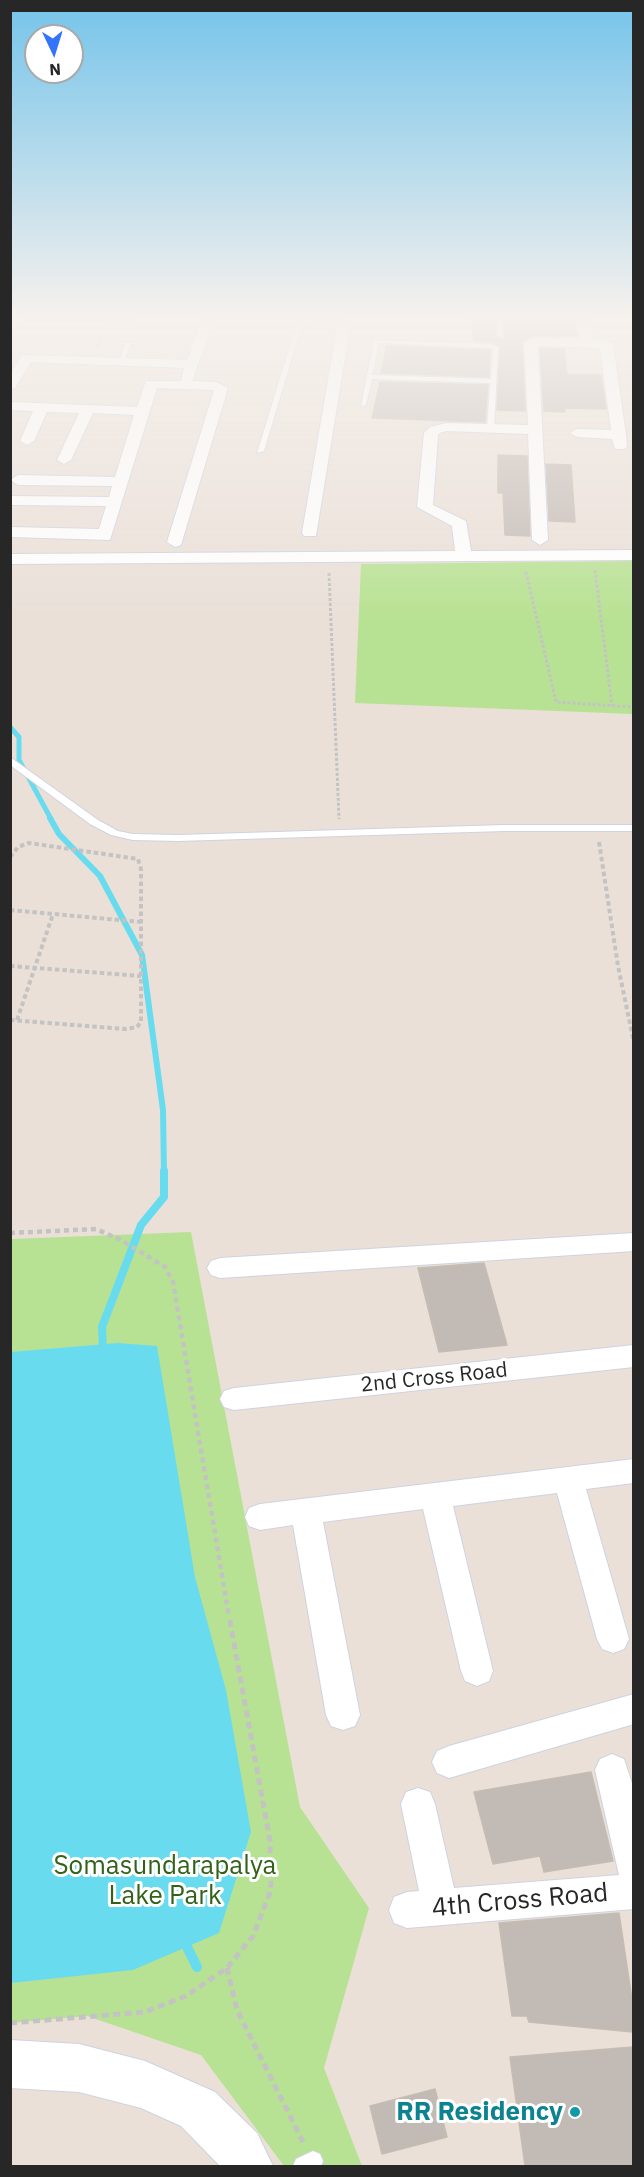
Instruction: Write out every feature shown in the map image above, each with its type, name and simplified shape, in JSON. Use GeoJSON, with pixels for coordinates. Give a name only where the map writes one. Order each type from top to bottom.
{"type":"FeatureCollection","features":[{"type":"Feature","properties":{"kind":"street"},"geometry":{"type":"LineString","coordinates":[[27,441],[37,418]]}},
{"type":"Feature","properties":{"kind":"street"},"geometry":{"type":"LineString","coordinates":[[64,460],[84,418]]}},
{"type":"Feature","properties":{"kind":"street"},"geometry":{"type":"LineString","coordinates":[[10,532],[105,535],[142,418]]}},
{"type":"Feature","properties":{"kind":"street"},"geometry":{"type":"LineString","coordinates":[[175,542],[212,418]]}},
{"type":"Feature","properties":{"kind":"street"},"geometry":{"type":"LineString","coordinates":[[310,533],[329,418]]}},
{"type":"Feature","properties":{"kind":"street"},"geometry":{"type":"LineString","coordinates":[[535,418],[540,540]]}},
{"type":"Feature","properties":{"kind":"street"},"geometry":{"type":"LineString","coordinates":[[577,433],[619,440],[616,418]]}},
{"type":"Feature","properties":{"kind":"street"},"geometry":{"type":"LineString","coordinates":[[464,556],[460,524],[425,507],[431,433],[446,427],[536,430]]}},
{"type":"Feature","properties":{"kind":"street"},"geometry":{"type":"LineString","coordinates":[[18,480],[121,482]]}},
{"type":"Feature","properties":{"kind":"street"},"geometry":{"type":"LineString","coordinates":[[12,500],[115,502]]}},
{"type":"Feature","properties":{"kind":"street"},"geometry":{"type":"LineString","coordinates":[[10,559],[633,555]]}},
{"type":"Feature","properties":{"kind":"street"},"geometry":{"type":"LineString","coordinates":[[220,1268],[633,1242]]}},
{"type":"Feature","properties":{"kind":"street","name":"2nd Cross Road"},"geometry":{"type":"LineString","coordinates":[[234,1399],[633,1356]]}},
{"type":"Feature","properties":{"kind":"street"},"geometry":{"type":"LineString","coordinates":[[260,1517],[633,1471]]}},
{"type":"Feature","properties":{"kind":"street"},"geometry":{"type":"LineString","coordinates":[[568,1480],[613,1639]]}},
{"type":"Feature","properties":{"kind":"street"},"geometry":{"type":"LineString","coordinates":[[435,1495],[477,1671]]}},
{"type":"Feature","properties":{"kind":"street"},"geometry":{"type":"LineString","coordinates":[[306,1512],[343,1715]]}},
{"type":"Feature","properties":{"kind":"street"},"geometry":{"type":"LineString","coordinates":[[449,1762],[633,1709]]}},
{"type":"Feature","properties":{"kind":"street"},"geometry":{"type":"LineString","coordinates":[[612,1770],[633,1868]]}},
{"type":"Feature","properties":{"kind":"street","name":"4th Cross Road"},"geometry":{"type":"LineString","coordinates":[[418,1804],[424,1908],[633,1891]]}},
{"type":"Feature","properties":{"kind":"street"},"geometry":{"type":"LineString","coordinates":[[10,2064],[79,2068],[145,2085],[198,2109],[239,2151],[248,2166]]}},
{"type":"Feature","properties":{"kind":"lane"},"geometry":{"type":"LineString","coordinates":[[260,451],[270,418]]}},
{"type":"Feature","properties":{"kind":"lane"},"geometry":{"type":"LineString","coordinates":[[491,429],[492,418]]}},
{"type":"Feature","properties":{"kind":"lane"},"geometry":{"type":"LineString","coordinates":[[14,763],[93,822],[115,833],[133,837],[178,838],[633,828]]}},
{"type":"Feature","properties":{"kind":"path"},"geometry":{"type":"LineString","coordinates":[[329,557],[339,833]]}},
{"type":"Feature","properties":{"kind":"path"},"geometry":{"type":"LineString","coordinates":[[594,565],[612,706]]}},
{"type":"Feature","properties":{"kind":"path"},"geometry":{"type":"LineString","coordinates":[[524,566],[556,702],[633,707]]}},
{"type":"Feature","properties":{"kind":"path"},"geometry":{"type":"LineString","coordinates":[[597,828],[618,966],[633,1042]]}},
{"type":"Feature","properties":{"kind":"path"},"geometry":{"type":"LineString","coordinates":[[10,857],[18,847],[29,843],[138,859],[141,869],[141,1022],[137,1027],[126,1029],[10,1020]]}},
{"type":"Feature","properties":{"kind":"path"},"geometry":{"type":"LineString","coordinates":[[10,910],[141,922]]}},
{"type":"Feature","properties":{"kind":"path"},"geometry":{"type":"LineString","coordinates":[[17,1020],[52,914]]}},
{"type":"Feature","properties":{"kind":"path"},"geometry":{"type":"LineString","coordinates":[[10,966],[141,976]]}},
{"type":"Feature","properties":{"kind":"path"},"geometry":{"type":"LineString","coordinates":[[10,1233],[96,1229],[121,1240],[165,1267],[173,1282],[213,1529],[270,1841],[271,1890],[253,1936],[227,1968],[186,1996],[145,2012],[10,2023]]}},
{"type":"Feature","properties":{"kind":"path"},"geometry":{"type":"LineString","coordinates":[[227,1968],[237,2010],[308,2164]]}},
{"type":"Feature","properties":{"kind":"green space"},"geometry":{"type":"Polygon","coordinates":[[[633,561],[633,714],[355,703],[361,564],[633,561]]]}},
{"type":"Feature","properties":{"kind":"green space","name":"Somasundarapalya Lake Park"},"geometry":{"type":"Polygon","coordinates":[[[191,1232],[300,1807],[369,1908],[324,2068],[362,2166],[284,2166],[201,2055],[87,2016],[11,2023],[11,1239],[191,1232]]]}},
{"type":"Feature","properties":{"kind":"water"},"geometry":{"type":"Polygon","coordinates":[[[118,1343],[157,1346],[195,1577],[226,1690],[251,1832],[219,1933],[133,1970],[11,1983],[11,1352],[118,1343]]]}},
{"type":"Feature","properties":{"kind":"building"},"geometry":{"type":"Polygon","coordinates":[[[372,418],[485,418],[485,422],[372,418]]]}},
{"type":"Feature","properties":{"kind":"building"},"geometry":{"type":"Polygon","coordinates":[[[498,455],[527,456],[530,536],[505,535],[503,493],[498,493],[498,455]]]}},
{"type":"Feature","properties":{"kind":"building"},"geometry":{"type":"Polygon","coordinates":[[[546,464],[571,465],[575,522],[549,521],[546,464]]]}},
{"type":"Feature","properties":{"kind":"building"},"geometry":{"type":"Polygon","coordinates":[[[484,1263],[507,1345],[439,1352],[418,1268],[484,1263]]]}},
{"type":"Feature","properties":{"kind":"building"},"geometry":{"type":"Polygon","coordinates":[[[591,1772],[613,1861],[544,1872],[540,1856],[493,1864],[474,1792],[591,1772]]]}},
{"type":"Feature","properties":{"kind":"building"},"geometry":{"type":"Polygon","coordinates":[[[619,1913],[633,2006],[633,2032],[529,2022],[527,2016],[512,2016],[499,1923],[619,1913]]]}},
{"type":"Feature","properties":{"kind":"building","name":"RR Residency"},"geometry":{"type":"Polygon","coordinates":[[[633,2047],[633,2166],[525,2166],[510,2057],[633,2047]]]}},
{"type":"Feature","properties":{"kind":"building"},"geometry":{"type":"Polygon","coordinates":[[[435,2089],[447,2137],[382,2154],[370,2106],[435,2089]]]}},
{"type":"Feature","properties":{"kind":"waterway"},"geometry":{"type":"LineString","coordinates":[[10,727],[19,737],[19,760],[51,819]]}},
{"type":"Feature","properties":{"kind":"waterway"},"geometry":{"type":"LineString","coordinates":[[50,818],[59,834],[100,876],[142,955],[163,1110],[164,1173]]}},
{"type":"Feature","properties":{"kind":"waterway"},"geometry":{"type":"LineString","coordinates":[[103,1351],[102,1327],[141,1225],[164,1197],[164,1173]]}},
{"type":"Feature","properties":{"kind":"waterway"},"geometry":{"type":"LineString","coordinates":[[183,1939],[197,1967]]}},
{"type":"Feature","properties":{"kind":"place","name":"RR Residency"},"geometry":{"type":"Point","coordinates":[575,2112]}}]}
